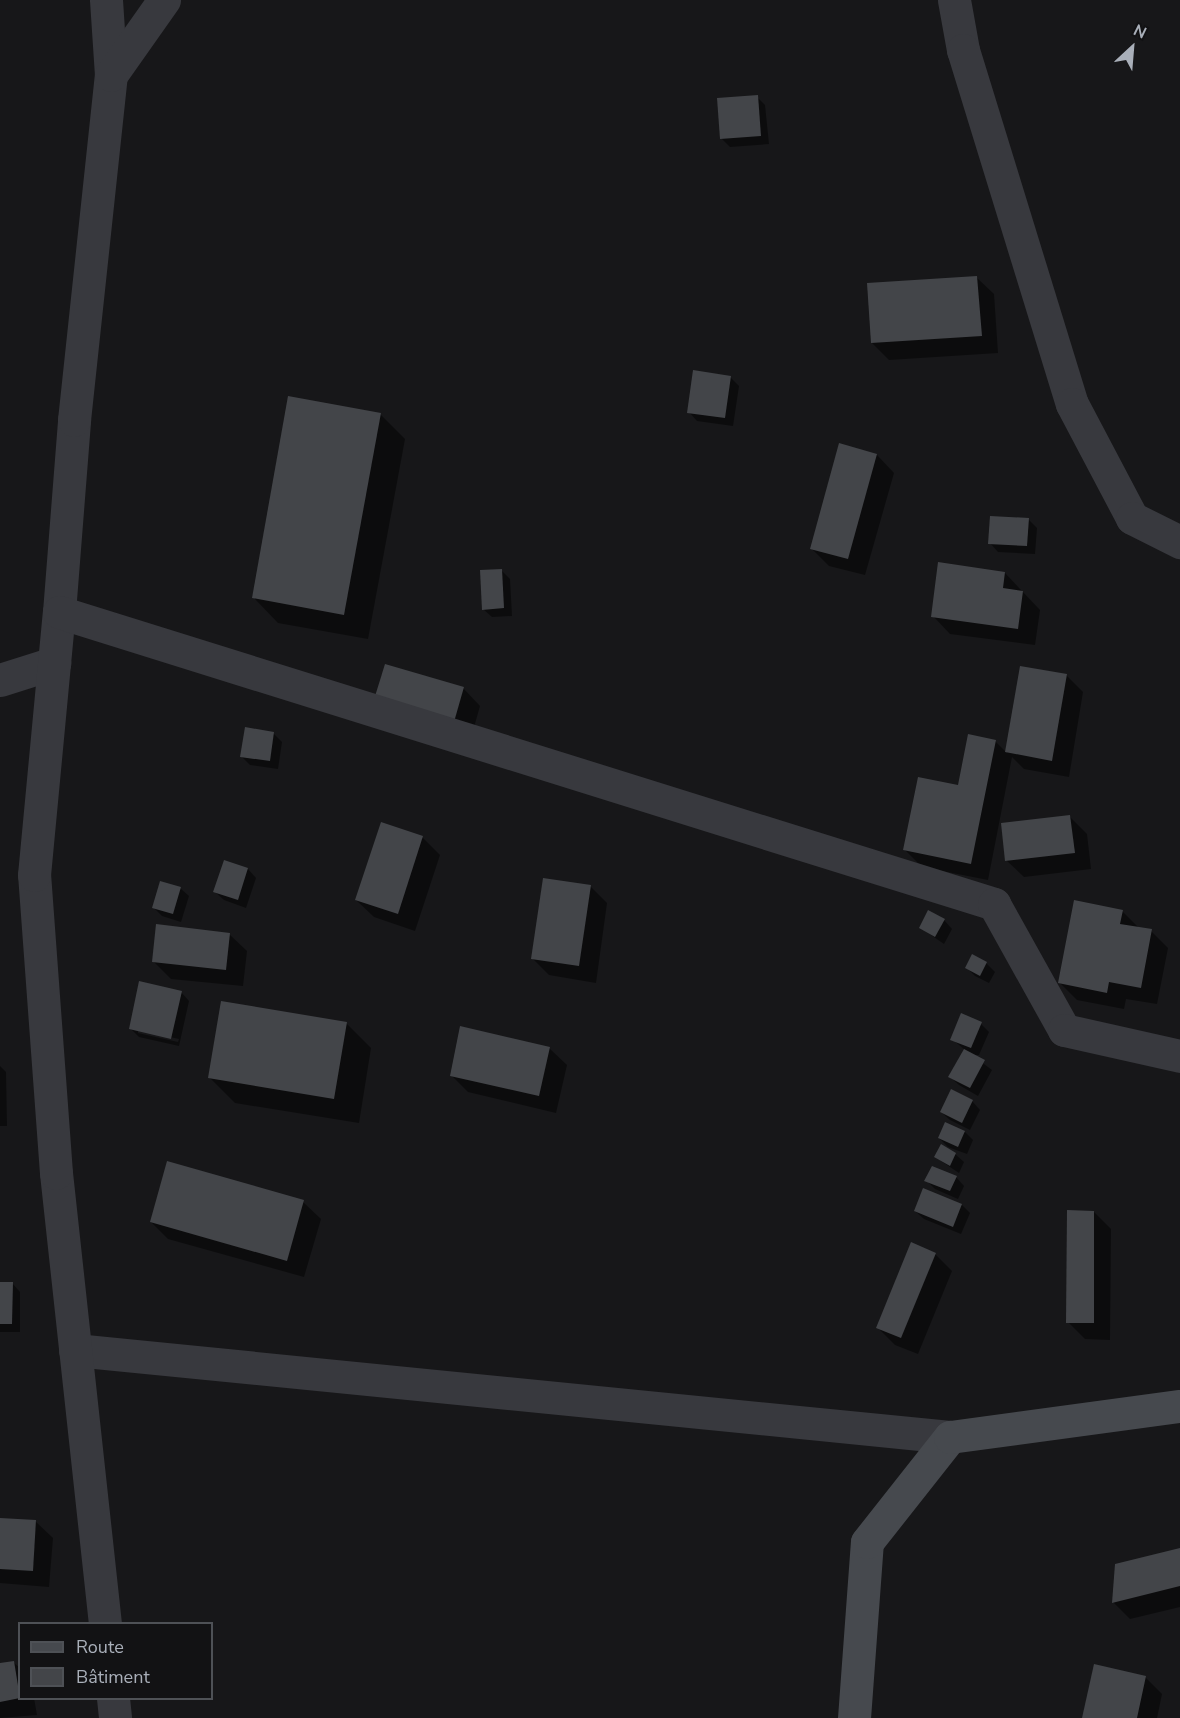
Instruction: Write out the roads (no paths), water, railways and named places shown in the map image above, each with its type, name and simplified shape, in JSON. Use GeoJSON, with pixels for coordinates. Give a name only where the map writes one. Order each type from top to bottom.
{"type":"FeatureCollection","features":[{"type":"Feature","properties":{"kind":"street"},"geometry":{"type":"LineString","coordinates":[[105,0],[111,75],[74,420],[59,612],[34,875],[56,1173],[105,1622]]}},
{"type":"Feature","properties":{"kind":"street"},"geometry":{"type":"LineString","coordinates":[[111,75],[164,0]]}},
{"type":"Feature","properties":{"kind":"street"},"geometry":{"type":"LineString","coordinates":[[954,0],[963,50],[1072,404],[1132,519],[1180,542]]}},
{"type":"Feature","properties":{"kind":"street"},"geometry":{"type":"LineString","coordinates":[[59,612],[993,904],[1064,1030],[1180,1056]]}},
{"type":"Feature","properties":{"kind":"street"},"geometry":{"type":"LineString","coordinates":[[0,680],[54,663]]}},
{"type":"Feature","properties":{"kind":"street"},"geometry":{"type":"LineString","coordinates":[[75,1350],[950,1437],[1180,1406]]}},
{"type":"Feature","properties":{"kind":"street"},"geometry":{"type":"LineString","coordinates":[[854,1718],[867,1542],[950,1437]]}},
{"type":"Feature","properties":{"kind":"street"},"geometry":{"type":"LineString","coordinates":[[113,1700],[115,1718]]}}]}
